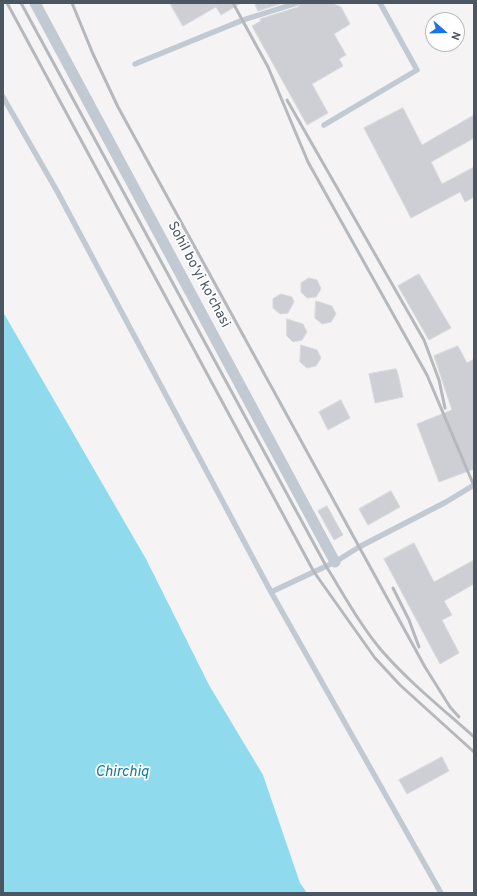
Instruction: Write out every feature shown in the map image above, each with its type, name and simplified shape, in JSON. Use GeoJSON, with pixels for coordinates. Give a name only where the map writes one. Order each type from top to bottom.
{"type":"FeatureCollection","features":[{"type":"Feature","properties":{"kind":"street","name":"Sohil bo'yi ko'chasi"},"geometry":{"type":"LineString","coordinates":[[35,3],[335,562]]}},
{"type":"Feature","properties":{"kind":"lane"},"geometry":{"type":"LineString","coordinates":[[136,64],[243,20],[297,3]]}},
{"type":"Feature","properties":{"kind":"lane"},"geometry":{"type":"LineString","coordinates":[[324,125],[417,70],[380,3]]}},
{"type":"Feature","properties":{"kind":"lane"},"geometry":{"type":"LineString","coordinates":[[3,97],[60,198],[271,592],[441,893]]}},
{"type":"Feature","properties":{"kind":"lane"},"geometry":{"type":"LineString","coordinates":[[271,592],[335,562],[359,547],[446,502],[474,485]]}},
{"type":"Feature","properties":{"kind":"water","name":"Chirchiq"},"geometry":{"type":"Polygon","coordinates":[[[3,312],[146,559],[209,685],[263,775],[300,883],[307,893],[3,893],[3,312]]]}},
{"type":"Feature","properties":{"kind":"building"},"geometry":{"type":"Polygon","coordinates":[[[170,3],[241,3],[221,15],[216,7],[183,26],[170,3]]]}},
{"type":"Feature","properties":{"kind":"building"},"geometry":{"type":"Polygon","coordinates":[[[255,3],[283,3],[258,11],[255,3]]]}},
{"type":"Feature","properties":{"kind":"building"},"geometry":{"type":"Polygon","coordinates":[[[301,3],[332,3],[341,7],[350,24],[334,34],[346,55],[339,59],[343,66],[312,84],[328,113],[307,125],[252,26],[261,21],[260,19],[298,7],[301,3]]]}},
{"type":"Feature","properties":{"kind":"building"},"geometry":{"type":"Polygon","coordinates":[[[403,108],[422,145],[474,115],[474,138],[431,162],[442,184],[474,167],[474,197],[465,202],[460,192],[411,218],[364,128],[403,108]]]}},
{"type":"Feature","properties":{"kind":"building"},"geometry":{"type":"Polygon","coordinates":[[[419,274],[451,328],[429,340],[398,286],[419,274]]]}},
{"type":"Feature","properties":{"kind":"building"},"geometry":{"type":"Polygon","coordinates":[[[309,278],[317,280],[321,289],[316,297],[307,298],[301,292],[301,283],[309,278]]]}},
{"type":"Feature","properties":{"kind":"building"},"geometry":{"type":"Polygon","coordinates":[[[281,294],[292,297],[294,302],[288,313],[280,314],[273,308],[273,299],[281,294]]]}},
{"type":"Feature","properties":{"kind":"building"},"geometry":{"type":"Polygon","coordinates":[[[316,301],[332,306],[336,314],[331,322],[322,324],[315,318],[316,301]]]}},
{"type":"Feature","properties":{"kind":"building"},"geometry":{"type":"Polygon","coordinates":[[[287,319],[303,324],[307,332],[302,340],[293,342],[287,336],[287,319]]]}},
{"type":"Feature","properties":{"kind":"building"},"geometry":{"type":"Polygon","coordinates":[[[301,345],[317,350],[321,358],[316,366],[307,368],[300,362],[301,345]]]}},
{"type":"Feature","properties":{"kind":"building"},"geometry":{"type":"Polygon","coordinates":[[[458,346],[467,363],[474,359],[474,469],[439,482],[417,424],[452,410],[434,356],[458,346]]]}},
{"type":"Feature","properties":{"kind":"building"},"geometry":{"type":"Polygon","coordinates":[[[396,369],[403,397],[375,403],[369,374],[396,369]]]}},
{"type":"Feature","properties":{"kind":"building"},"geometry":{"type":"Polygon","coordinates":[[[341,400],[350,418],[328,430],[319,412],[341,400]]]}},
{"type":"Feature","properties":{"kind":"building"},"geometry":{"type":"Polygon","coordinates":[[[391,491],[400,507],[368,525],[359,509],[391,491]]]}},
{"type":"Feature","properties":{"kind":"building"},"geometry":{"type":"Polygon","coordinates":[[[327,506],[343,535],[334,540],[318,511],[327,506]]]}},
{"type":"Feature","properties":{"kind":"building"},"geometry":{"type":"Polygon","coordinates":[[[414,543],[434,582],[474,560],[474,584],[444,601],[452,615],[442,620],[459,653],[440,664],[384,559],[414,543]]]}},
{"type":"Feature","properties":{"kind":"building"},"geometry":{"type":"Polygon","coordinates":[[[442,757],[449,771],[407,794],[399,780],[442,757]]]}},
{"type":"Feature","properties":{"kind":"railway"},"geometry":{"type":"LineString","coordinates":[[7,3],[314,572],[375,658],[400,685],[474,752]]}},
{"type":"Feature","properties":{"kind":"railway"},"geometry":{"type":"LineString","coordinates":[[21,3],[326,566],[352,610],[366,631],[393,663],[415,685],[474,737]]}},
{"type":"Feature","properties":{"kind":"railway"},"geometry":{"type":"LineString","coordinates":[[72,3],[93,54],[118,107],[425,667],[450,707],[459,717]]}},
{"type":"Feature","properties":{"kind":"railway"},"geometry":{"type":"LineString","coordinates":[[233,3],[268,67],[308,162],[427,375],[474,486]]}},
{"type":"Feature","properties":{"kind":"railway"},"geometry":{"type":"LineString","coordinates":[[287,100],[424,340],[439,380],[445,408]]}},
{"type":"Feature","properties":{"kind":"railway"},"geometry":{"type":"LineString","coordinates":[[393,588],[409,620],[419,647]]}}]}
